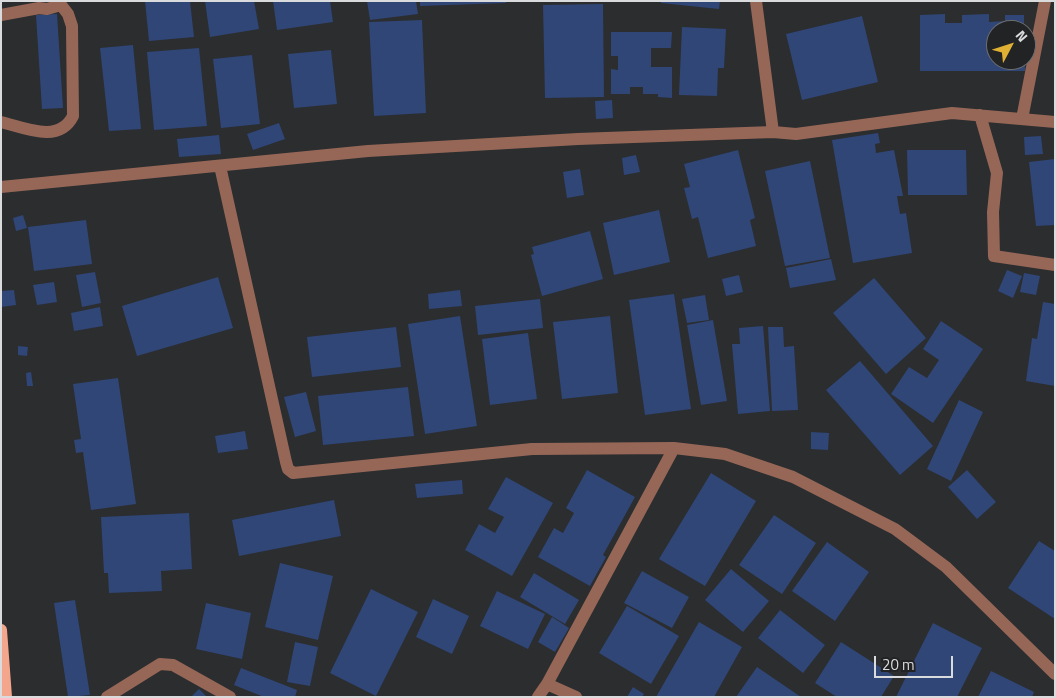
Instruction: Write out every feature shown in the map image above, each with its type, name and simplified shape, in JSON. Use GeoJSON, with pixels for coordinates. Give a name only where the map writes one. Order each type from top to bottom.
{"type":"FeatureCollection","features":[{"type":"Feature","properties":{"kind":"main road"},"geometry":{"type":"LineString","coordinates":[[1,630],[6,697]]}},
{"type":"Feature","properties":{"kind":"street"},"geometry":{"type":"LineString","coordinates":[[756,1],[773,132]]}},
{"type":"Feature","properties":{"kind":"street"},"geometry":{"type":"LineString","coordinates":[[1022,119],[1046,1]]}},
{"type":"Feature","properties":{"kind":"street"},"geometry":{"type":"LineString","coordinates":[[1,15],[39,8],[47,9],[61,5],[68,14],[72,26],[73,116],[70,123],[54,132],[40,132],[1,122]]}},
{"type":"Feature","properties":{"kind":"street"},"geometry":{"type":"LineString","coordinates":[[1,187],[377,150],[578,139],[773,132],[796,134],[952,113],[1055,122]]}},
{"type":"Feature","properties":{"kind":"street"},"geometry":{"type":"LineString","coordinates":[[980,115],[997,173],[993,212],[994,256],[1055,265]]}},
{"type":"Feature","properties":{"kind":"street"},"geometry":{"type":"LineString","coordinates":[[220,166],[286,462],[288,469],[293,473],[532,449],[674,448],[725,454],[792,477],[895,530],[946,566],[1055,674]]}},
{"type":"Feature","properties":{"kind":"street"},"geometry":{"type":"LineString","coordinates":[[538,697],[547,684],[674,448]]}},
{"type":"Feature","properties":{"kind":"street"},"geometry":{"type":"LineString","coordinates":[[108,697],[160,664],[173,665],[230,697]]}},
{"type":"Feature","properties":{"kind":"street"},"geometry":{"type":"LineString","coordinates":[[547,684],[576,697]]}},
{"type":"Feature","properties":{"kind":"building"},"geometry":{"type":"Polygon","coordinates":[[[145,1],[190,1],[194,37],[149,41],[145,1]]]}},
{"type":"Feature","properties":{"kind":"building"},"geometry":{"type":"Polygon","coordinates":[[[205,1],[254,1],[259,29],[210,37],[205,1]]]}},
{"type":"Feature","properties":{"kind":"building"},"geometry":{"type":"Polygon","coordinates":[[[273,1],[330,1],[333,22],[277,30],[273,1]]]}},
{"type":"Feature","properties":{"kind":"building"},"geometry":{"type":"Polygon","coordinates":[[[367,1],[416,1],[418,14],[370,20],[367,1]]]}},
{"type":"Feature","properties":{"kind":"building"},"geometry":{"type":"Polygon","coordinates":[[[420,1],[506,1],[506,3],[420,6],[420,1]]]}},
{"type":"Feature","properties":{"kind":"building"},"geometry":{"type":"Polygon","coordinates":[[[661,1],[720,1],[719,9],[661,3],[661,1]]]}},
{"type":"Feature","properties":{"kind":"building"},"geometry":{"type":"Polygon","coordinates":[[[603,4],[604,97],[545,98],[543,5],[603,4]]]}},
{"type":"Feature","properties":{"kind":"building"},"geometry":{"type":"Polygon","coordinates":[[[57,14],[63,108],[42,109],[36,15],[57,14]]]}},
{"type":"Feature","properties":{"kind":"building"},"geometry":{"type":"Polygon","coordinates":[[[945,14],[945,23],[962,23],[962,15],[989,14],[989,20],[986,20],[986,70],[1025,71],[920,71],[920,15],[945,14]]]}},
{"type":"Feature","properties":{"kind":"building"},"geometry":{"type":"Polygon","coordinates":[[[1005,15],[1024,15],[1024,20],[1005,20],[1005,15]]]}},
{"type":"Feature","properties":{"kind":"building"},"geometry":{"type":"Polygon","coordinates":[[[862,16],[878,82],[802,100],[786,34],[862,16]]]}},
{"type":"Feature","properties":{"kind":"building"},"geometry":{"type":"Polygon","coordinates":[[[422,20],[426,113],[374,116],[369,22],[422,20]]]}},
{"type":"Feature","properties":{"kind":"building"},"geometry":{"type":"Polygon","coordinates":[[[682,27],[726,29],[724,68],[718,68],[717,96],[679,95],[682,27]]]}},
{"type":"Feature","properties":{"kind":"building"},"geometry":{"type":"Polygon","coordinates":[[[611,32],[672,32],[671,48],[651,48],[651,67],[672,67],[672,98],[658,97],[658,94],[643,94],[643,87],[630,87],[630,94],[611,94],[611,69],[618,70],[618,56],[611,56],[611,32]]]}},
{"type":"Feature","properties":{"kind":"building"},"geometry":{"type":"Polygon","coordinates":[[[133,45],[141,129],[109,131],[100,48],[133,45]]]}},
{"type":"Feature","properties":{"kind":"building"},"geometry":{"type":"Polygon","coordinates":[[[199,48],[207,126],[154,130],[147,52],[199,48]]]}},
{"type":"Feature","properties":{"kind":"building"},"geometry":{"type":"Polygon","coordinates":[[[331,50],[337,104],[294,108],[288,54],[331,50]]]}},
{"type":"Feature","properties":{"kind":"building"},"geometry":{"type":"Polygon","coordinates":[[[252,55],[260,124],[221,128],[213,59],[252,55]]]}},
{"type":"Feature","properties":{"kind":"building"},"geometry":{"type":"Polygon","coordinates":[[[612,100],[613,118],[596,119],[595,101],[612,100]]]}},
{"type":"Feature","properties":{"kind":"building"},"geometry":{"type":"Polygon","coordinates":[[[279,123],[285,139],[253,150],[247,134],[279,123]]]}},
{"type":"Feature","properties":{"kind":"building"},"geometry":{"type":"Polygon","coordinates":[[[878,133],[880,143],[875,144],[876,153],[894,150],[903,196],[897,196],[900,214],[906,213],[912,253],[853,263],[832,140],[878,133]]]}},
{"type":"Feature","properties":{"kind":"building"},"geometry":{"type":"Polygon","coordinates":[[[219,135],[221,154],[179,157],[177,139],[219,135]]]}},
{"type":"Feature","properties":{"kind":"building"},"geometry":{"type":"Polygon","coordinates":[[[1041,136],[1043,154],[1025,155],[1024,137],[1041,136]]]}},
{"type":"Feature","properties":{"kind":"building"},"geometry":{"type":"Polygon","coordinates":[[[738,150],[755,218],[750,220],[756,246],[708,258],[698,217],[692,219],[684,188],[690,187],[684,164],[738,150]]]}},
{"type":"Feature","properties":{"kind":"building"},"geometry":{"type":"Polygon","coordinates":[[[907,150],[966,150],[967,195],[908,195],[907,150]]]}},
{"type":"Feature","properties":{"kind":"building"},"geometry":{"type":"Polygon","coordinates":[[[636,155],[640,172],[624,175],[622,158],[636,155]]]}},
{"type":"Feature","properties":{"kind":"building"},"geometry":{"type":"Polygon","coordinates":[[[1055,159],[1055,225],[1036,226],[1029,162],[1055,159]]]}},
{"type":"Feature","properties":{"kind":"building"},"geometry":{"type":"Polygon","coordinates":[[[810,161],[830,258],[785,266],[765,171],[810,161]]]}},
{"type":"Feature","properties":{"kind":"building"},"geometry":{"type":"Polygon","coordinates":[[[580,169],[584,195],[567,198],[563,172],[580,169]]]}},
{"type":"Feature","properties":{"kind":"building"},"geometry":{"type":"Polygon","coordinates":[[[659,210],[670,262],[614,275],[603,223],[659,210]]]}},
{"type":"Feature","properties":{"kind":"building"},"geometry":{"type":"Polygon","coordinates":[[[23,215],[27,228],[16,231],[13,218],[23,215]]]}},
{"type":"Feature","properties":{"kind":"building"},"geometry":{"type":"Polygon","coordinates":[[[86,220],[92,264],[34,271],[28,227],[86,220]]]}},
{"type":"Feature","properties":{"kind":"building"},"geometry":{"type":"Polygon","coordinates":[[[590,231],[603,279],[542,296],[531,255],[534,254],[532,247],[590,231]]]}},
{"type":"Feature","properties":{"kind":"building"},"geometry":{"type":"Polygon","coordinates":[[[831,259],[836,280],[790,288],[786,268],[831,259]]]}},
{"type":"Feature","properties":{"kind":"building"},"geometry":{"type":"Polygon","coordinates":[[[1007,270],[1022,276],[1013,298],[998,291],[1007,270]]]}},
{"type":"Feature","properties":{"kind":"building"},"geometry":{"type":"Polygon","coordinates":[[[95,272],[101,303],[82,307],[76,275],[95,272]]]}},
{"type":"Feature","properties":{"kind":"building"},"geometry":{"type":"Polygon","coordinates":[[[1024,273],[1040,276],[1036,295],[1020,292],[1024,273]]]}},
{"type":"Feature","properties":{"kind":"building"},"geometry":{"type":"Polygon","coordinates":[[[739,275],[743,292],[726,296],[722,279],[739,275]]]}},
{"type":"Feature","properties":{"kind":"building"},"geometry":{"type":"Polygon","coordinates":[[[218,277],[233,328],[137,356],[122,306],[218,277]]]}},
{"type":"Feature","properties":{"kind":"building"},"geometry":{"type":"Polygon","coordinates":[[[874,278],[926,338],[886,374],[833,313],[874,278]]]}},
{"type":"Feature","properties":{"kind":"building"},"geometry":{"type":"Polygon","coordinates":[[[54,282],[57,302],[37,305],[33,285],[54,282]]]}},
{"type":"Feature","properties":{"kind":"building"},"geometry":{"type":"Polygon","coordinates":[[[14,290],[16,305],[1,307],[1,291],[14,290]]]}},
{"type":"Feature","properties":{"kind":"building"},"geometry":{"type":"Polygon","coordinates":[[[460,290],[462,306],[429,309],[428,294],[460,290]]]}},
{"type":"Feature","properties":{"kind":"building"},"geometry":{"type":"Polygon","coordinates":[[[674,294],[691,409],[645,415],[629,300],[674,294]]]}},
{"type":"Feature","properties":{"kind":"building"},"geometry":{"type":"Polygon","coordinates":[[[705,295],[709,320],[687,323],[682,299],[705,295]]]}},
{"type":"Feature","properties":{"kind":"building"},"geometry":{"type":"Polygon","coordinates":[[[540,299],[543,328],[478,335],[475,306],[540,299]]]}},
{"type":"Feature","properties":{"kind":"building"},"geometry":{"type":"Polygon","coordinates":[[[1043,302],[1055,304],[1055,386],[1026,381],[1032,338],[1037,339],[1043,302]]]}},
{"type":"Feature","properties":{"kind":"building"},"geometry":{"type":"Polygon","coordinates":[[[100,307],[103,326],[74,331],[71,313],[100,307]]]}},
{"type":"Feature","properties":{"kind":"building"},"geometry":{"type":"Polygon","coordinates":[[[460,316],[477,426],[425,434],[408,324],[460,316]]]}},
{"type":"Feature","properties":{"kind":"building"},"geometry":{"type":"Polygon","coordinates":[[[610,316],[618,393],[562,399],[553,322],[610,316]]]}},
{"type":"Feature","properties":{"kind":"building"},"geometry":{"type":"Polygon","coordinates":[[[713,320],[727,401],[701,405],[687,325],[713,320]]]}},
{"type":"Feature","properties":{"kind":"building"},"geometry":{"type":"Polygon","coordinates":[[[941,321],[983,349],[933,423],[891,394],[909,367],[927,378],[939,360],[923,349],[941,321]]]}},
{"type":"Feature","properties":{"kind":"building"},"geometry":{"type":"Polygon","coordinates":[[[763,326],[770,411],[738,414],[732,344],[740,344],[739,328],[763,326]]]}},
{"type":"Feature","properties":{"kind":"building"},"geometry":{"type":"Polygon","coordinates":[[[396,327],[401,367],[312,377],[307,337],[396,327]]]}},
{"type":"Feature","properties":{"kind":"building"},"geometry":{"type":"Polygon","coordinates":[[[768,327],[783,327],[784,347],[794,346],[798,410],[772,411],[768,327]]]}},
{"type":"Feature","properties":{"kind":"building"},"geometry":{"type":"Polygon","coordinates":[[[528,333],[537,399],[490,405],[482,339],[528,333]]]}},
{"type":"Feature","properties":{"kind":"building"},"geometry":{"type":"Polygon","coordinates":[[[18,346],[28,347],[27,356],[18,355],[18,346]]]}},
{"type":"Feature","properties":{"kind":"building"},"geometry":{"type":"Polygon","coordinates":[[[860,361],[933,446],[900,475],[826,390],[860,361]]]}},
{"type":"Feature","properties":{"kind":"building"},"geometry":{"type":"Polygon","coordinates":[[[31,372],[33,386],[27,386],[26,373],[31,372]]]}},
{"type":"Feature","properties":{"kind":"building"},"geometry":{"type":"Polygon","coordinates":[[[118,378],[136,504],[91,510],[83,452],[76,453],[74,440],[81,439],[73,384],[118,378]]]}},
{"type":"Feature","properties":{"kind":"building"},"geometry":{"type":"Polygon","coordinates":[[[408,387],[414,436],[323,445],[318,396],[408,387]]]}},
{"type":"Feature","properties":{"kind":"building"},"geometry":{"type":"Polygon","coordinates":[[[306,392],[316,431],[295,437],[284,397],[306,392]]]}},
{"type":"Feature","properties":{"kind":"building"},"geometry":{"type":"Polygon","coordinates":[[[959,400],[983,412],[951,481],[927,469],[959,400]]]}},
{"type":"Feature","properties":{"kind":"building"},"geometry":{"type":"Polygon","coordinates":[[[245,431],[248,449],[218,453],[215,436],[245,431]]]}},
{"type":"Feature","properties":{"kind":"building"},"geometry":{"type":"Polygon","coordinates":[[[811,432],[829,433],[828,450],[811,449],[811,432]]]}},
{"type":"Feature","properties":{"kind":"building"},"geometry":{"type":"Polygon","coordinates":[[[587,470],[635,497],[603,555],[606,557],[590,586],[538,557],[554,528],[563,533],[574,513],[566,508],[587,470]]]}},
{"type":"Feature","properties":{"kind":"building"},"geometry":{"type":"Polygon","coordinates":[[[967,470],[996,502],[977,519],[948,487],[967,470]]]}},
{"type":"Feature","properties":{"kind":"building"},"geometry":{"type":"Polygon","coordinates":[[[711,473],[756,501],[705,586],[659,559],[711,473]]]}},
{"type":"Feature","properties":{"kind":"building"},"geometry":{"type":"Polygon","coordinates":[[[506,477],[553,503],[512,576],[465,550],[479,524],[495,533],[504,517],[488,509],[506,477]]]}},
{"type":"Feature","properties":{"kind":"building"},"geometry":{"type":"Polygon","coordinates":[[[462,480],[463,494],[417,498],[415,484],[462,480]]]}},
{"type":"Feature","properties":{"kind":"building"},"geometry":{"type":"Polygon","coordinates":[[[334,500],[341,536],[239,556],[232,520],[334,500]]]}},
{"type":"Feature","properties":{"kind":"building"},"geometry":{"type":"Polygon","coordinates":[[[189,513],[192,569],[161,571],[162,591],[109,593],[108,573],[104,573],[101,517],[189,513]]]}},
{"type":"Feature","properties":{"kind":"building"},"geometry":{"type":"Polygon","coordinates":[[[774,515],[816,543],[782,594],[739,565],[774,515]]]}},
{"type":"Feature","properties":{"kind":"building"},"geometry":{"type":"Polygon","coordinates":[[[1039,541],[1055,551],[1055,619],[1008,588],[1039,541]]]}},
{"type":"Feature","properties":{"kind":"building"},"geometry":{"type":"Polygon","coordinates":[[[827,542],[869,572],[835,621],[792,591],[827,542]]]}},
{"type":"Feature","properties":{"kind":"building"},"geometry":{"type":"Polygon","coordinates":[[[280,563],[333,576],[318,640],[265,627],[280,563]]]}},
{"type":"Feature","properties":{"kind":"building"},"geometry":{"type":"Polygon","coordinates":[[[731,569],[769,601],[743,632],[705,600],[731,569]]]}},
{"type":"Feature","properties":{"kind":"building"},"geometry":{"type":"Polygon","coordinates":[[[642,571],[689,597],[672,628],[624,603],[642,571]]]}},
{"type":"Feature","properties":{"kind":"building"},"geometry":{"type":"Polygon","coordinates":[[[534,573],[579,600],[565,624],[520,597],[534,573]]]}},
{"type":"Feature","properties":{"kind":"building"},"geometry":{"type":"Polygon","coordinates":[[[371,589],[418,612],[376,696],[330,673],[371,589]]]}},
{"type":"Feature","properties":{"kind":"building"},"geometry":{"type":"Polygon","coordinates":[[[497,591],[545,614],[528,649],[480,626],[497,591]]]}},
{"type":"Feature","properties":{"kind":"building"},"geometry":{"type":"Polygon","coordinates":[[[433,599],[469,616],[452,654],[416,637],[433,599]]]}},
{"type":"Feature","properties":{"kind":"building"},"geometry":{"type":"Polygon","coordinates":[[[75,600],[90,695],[68,697],[54,603],[75,600]]]}},
{"type":"Feature","properties":{"kind":"building"},"geometry":{"type":"Polygon","coordinates":[[[206,603],[251,613],[242,659],[196,649],[206,603]]]}},
{"type":"Feature","properties":{"kind":"building"},"geometry":{"type":"Polygon","coordinates":[[[627,606],[679,636],[651,684],[599,653],[627,606]]]}},
{"type":"Feature","properties":{"kind":"building"},"geometry":{"type":"Polygon","coordinates":[[[780,610],[825,645],[803,673],[758,638],[780,610]]]}},
{"type":"Feature","properties":{"kind":"building"},"geometry":{"type":"Polygon","coordinates":[[[552,617],[569,628],[555,652],[538,642],[552,617]]]}},
{"type":"Feature","properties":{"kind":"building"},"geometry":{"type":"Polygon","coordinates":[[[699,622],[742,647],[714,697],[656,697],[699,622]]]}},
{"type":"Feature","properties":{"kind":"building"},"geometry":{"type":"Polygon","coordinates":[[[933,623],[982,648],[957,697],[896,697],[933,623]]]}},
{"type":"Feature","properties":{"kind":"building"},"geometry":{"type":"Polygon","coordinates":[[[295,642],[318,647],[310,686],[287,682],[295,642]]]}},
{"type":"Feature","properties":{"kind":"building"},"geometry":{"type":"Polygon","coordinates":[[[841,642],[894,676],[881,697],[837,697],[815,683],[841,642]]]}},
{"type":"Feature","properties":{"kind":"building"},"geometry":{"type":"Polygon","coordinates":[[[757,667],[801,697],[736,697],[757,667]]]}},
{"type":"Feature","properties":{"kind":"building"},"geometry":{"type":"Polygon","coordinates":[[[241,668],[297,690],[295,697],[264,697],[234,685],[241,668]]]}},
{"type":"Feature","properties":{"kind":"building"},"geometry":{"type":"Polygon","coordinates":[[[991,671],[1034,692],[1032,697],[978,697],[991,671]]]}},
{"type":"Feature","properties":{"kind":"building"},"geometry":{"type":"Polygon","coordinates":[[[633,687],[644,694],[642,697],[627,697],[633,687]]]}},
{"type":"Feature","properties":{"kind":"building"},"geometry":{"type":"Polygon","coordinates":[[[199,689],[207,697],[191,697],[199,689]]]}}]}
